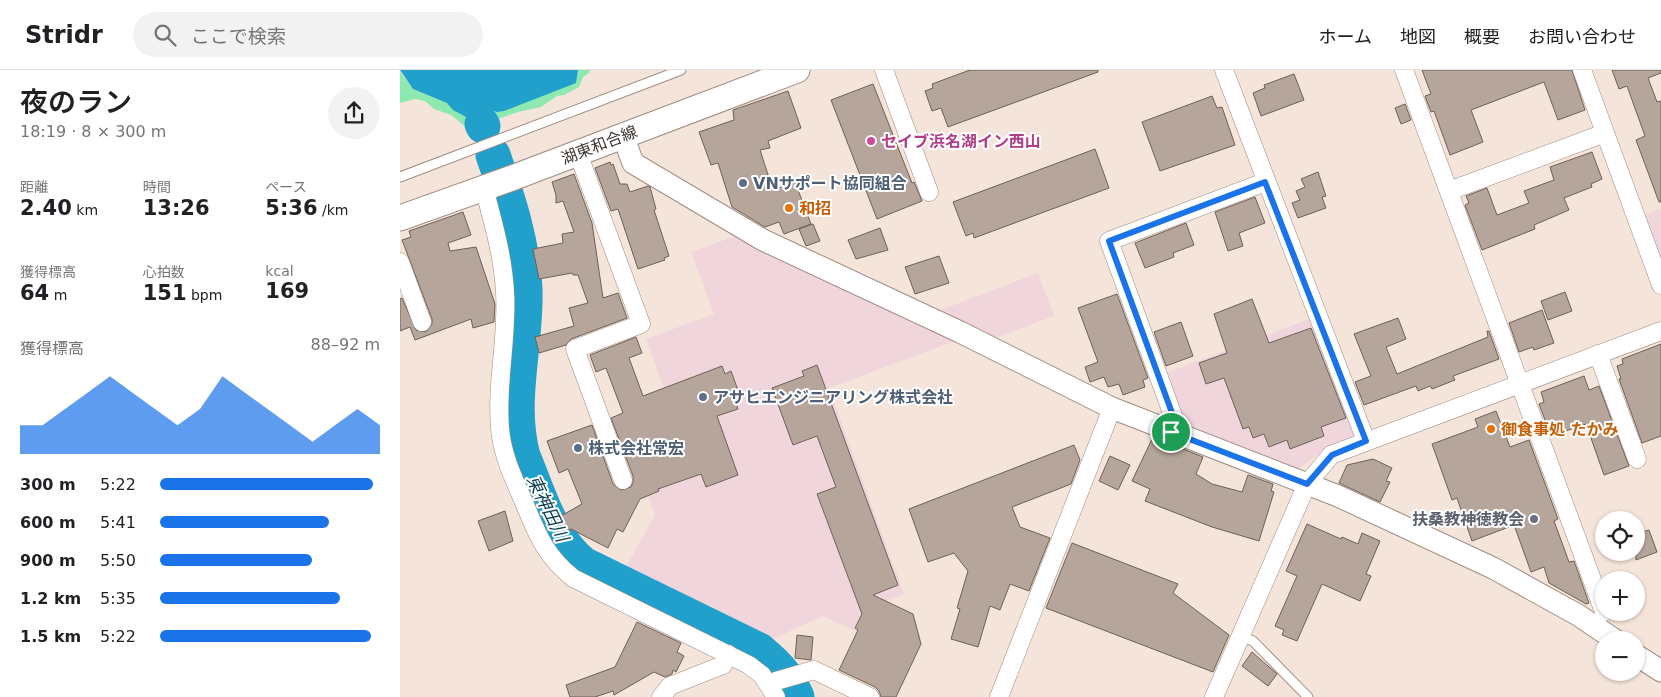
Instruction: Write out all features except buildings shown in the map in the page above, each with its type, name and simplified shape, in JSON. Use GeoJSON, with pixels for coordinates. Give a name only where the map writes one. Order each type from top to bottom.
{"type":"FeatureCollection","features":[{"type":"Feature","properties":{"kind":"main road","name":"湖東和合線"},"geometry":{"type":"LineString","coordinates":[[400,218],[797,70]]}},
{"type":"Feature","properties":{"kind":"street"},"geometry":{"type":"LineString","coordinates":[[884,70],[929,192]]}},
{"type":"Feature","properties":{"kind":"street"},"geometry":{"type":"LineString","coordinates":[[1224,70],[1265,182],[1366,441]]}},
{"type":"Feature","properties":{"kind":"street"},"geometry":{"type":"LineString","coordinates":[[1404,70],[1520,384],[1595,600]]}},
{"type":"Feature","properties":{"kind":"street"},"geometry":{"type":"LineString","coordinates":[[1582,70],[1661,285]]}},
{"type":"Feature","properties":{"kind":"street"},"geometry":{"type":"LineString","coordinates":[[1449,191],[1605,133]]}},
{"type":"Feature","properties":{"kind":"street"},"geometry":{"type":"LineString","coordinates":[[623,136],[633,163],[747,231],[960,332],[1112,408],[1307,484],[1492,568],[1550,599],[1595,615]]}},
{"type":"Feature","properties":{"kind":"street"},"geometry":{"type":"LineString","coordinates":[[578,153],[641,324],[575,349],[623,480]]}},
{"type":"Feature","properties":{"kind":"street"},"geometry":{"type":"LineString","coordinates":[[1171,432],[1175,421],[1109,241],[1265,182]]}},
{"type":"Feature","properties":{"kind":"street"},"geometry":{"type":"LineString","coordinates":[[495,184],[498,244],[505,290],[505,345],[500,396],[500,430],[507,462],[541,542],[558,566],[573,578],[749,665],[774,688],[798,675],[814,670],[870,697]]}},
{"type":"Feature","properties":{"kind":"street"},"geometry":{"type":"LineString","coordinates":[[400,262],[422,322]]}},
{"type":"Feature","properties":{"kind":"street"},"geometry":{"type":"LineString","coordinates":[[1214,697],[1307,484],[1332,455],[1661,331]]}},
{"type":"Feature","properties":{"kind":"street"},"geometry":{"type":"LineString","coordinates":[[1598,354],[1637,459]]}},
{"type":"Feature","properties":{"kind":"street"},"geometry":{"type":"LineString","coordinates":[[999,697],[1112,408]]}},
{"type":"Feature","properties":{"kind":"street"},"geometry":{"type":"LineString","coordinates":[[661,697],[670,686],[724,665],[728,654]]}},
{"type":"Feature","properties":{"kind":"street"},"geometry":{"type":"LineString","coordinates":[[1645,661],[1661,672]]}},
{"type":"Feature","properties":{"kind":"lane"},"geometry":{"type":"LineString","coordinates":[[400,177],[666,73],[681,70]]}},
{"type":"Feature","properties":{"kind":"lane"},"geometry":{"type":"LineString","coordinates":[[1241,636],[1253,641],[1308,697]]}},
{"type":"Feature","properties":{"kind":"shaded area"},"geometry":{"type":"Polygon","coordinates":[[[1661,209],[1661,268],[1642,216],[1661,209]]]}},
{"type":"Feature","properties":{"kind":"shaded area"},"geometry":{"type":"Polygon","coordinates":[[[735,236],[758,249],[955,341],[829,388],[904,594],[888,600],[870,638],[823,616],[764,643],[622,574],[655,515],[643,483],[692,465],[646,339],[714,314],[691,252],[735,236]]]}},
{"type":"Feature","properties":{"kind":"shaded area"},"geometry":{"type":"Polygon","coordinates":[[[1038,273],[1054,316],[995,338],[938,311],[1038,273]]]}},
{"type":"Feature","properties":{"kind":"shaded area"},"geometry":{"type":"Polygon","coordinates":[[[1312,318],[1355,431],[1353,437],[1327,448],[1298,469],[1181,425],[1163,374],[1312,318]]]}},
{"type":"Feature","properties":{"kind":"green space"},"geometry":{"type":"Polygon","coordinates":[[[578,70],[590,70],[583,77],[579,87],[564,95],[557,96],[541,107],[495,120],[473,133],[451,115],[434,109],[425,101],[415,99],[400,103],[400,72],[413,89],[447,103],[460,114],[489,121],[487,111],[576,83],[578,70]]]}},
{"type":"Feature","properties":{"kind":"water"},"geometry":{"type":"Polygon","coordinates":[[[400,70],[578,70],[576,83],[504,111],[497,112],[491,110],[487,112],[490,121],[473,128],[466,117],[453,110],[447,103],[413,89],[400,70]]]}},
{"type":"Feature","properties":{"kind":"waterway","name":"東神田川"},"geometry":{"type":"LineString","coordinates":[[493,155],[514,221],[524,272],[525,310],[517,415],[519,435],[523,456],[540,500],[554,528],[562,541],[583,564],[759,650],[781,671],[797,697]]}},
{"type":"Feature","properties":{"kind":"place","name":"セイブ浜名湖イン西山"},"geometry":{"type":"Point","coordinates":[871,141]}},
{"type":"Feature","properties":{"kind":"place","name":"VNサポート協同組合"},"geometry":{"type":"Point","coordinates":[743,183]}},
{"type":"Feature","properties":{"kind":"place","name":"和招"},"geometry":{"type":"Point","coordinates":[789,208]}},
{"type":"Feature","properties":{"kind":"place","name":"アサヒエンジニアリング株式会社"},"geometry":{"type":"Point","coordinates":[703,397]}},
{"type":"Feature","properties":{"kind":"place","name":"御食事処 たかみ"},"geometry":{"type":"Point","coordinates":[1491,429]}},
{"type":"Feature","properties":{"kind":"place","name":"株式会社常宏"},"geometry":{"type":"Point","coordinates":[578,448]}},
{"type":"Feature","properties":{"kind":"place","name":"扶桑教神徳教会"},"geometry":{"type":"Point","coordinates":[1534,519]}},
{"type":"Feature","properties":{"kind":"route"},"geometry":{"type":"LineString","coordinates":[[1265,182],[1366,441],[1332,455],[1322,464],[1307,484],[1171,432],[1175,421],[1109,241],[1265,182]]}}]}
